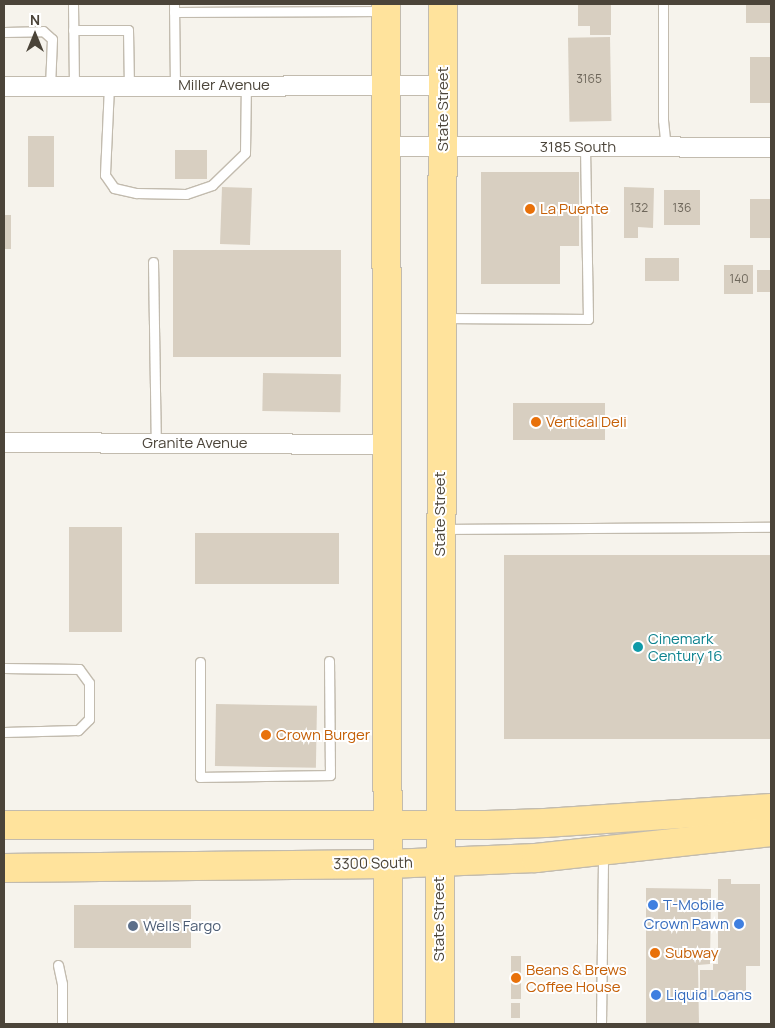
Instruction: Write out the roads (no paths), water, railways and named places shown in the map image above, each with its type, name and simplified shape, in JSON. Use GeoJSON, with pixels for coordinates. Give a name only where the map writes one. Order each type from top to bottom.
{"type":"FeatureCollection","features":[{"type":"Feature","properties":{"kind":"main road","name":"State Street"},"geometry":{"type":"LineString","coordinates":[[440,1024],[439,824],[443,4]]}},
{"type":"Feature","properties":{"kind":"main road"},"geometry":{"type":"LineString","coordinates":[[386,8],[388,1024]]}},
{"type":"Feature","properties":{"kind":"main road"},"geometry":{"type":"LineString","coordinates":[[4,825],[545,823],[771,808]]}},
{"type":"Feature","properties":{"kind":"main road","name":"3300 South"},"geometry":{"type":"LineString","coordinates":[[4,868],[388,864],[536,858],[771,832]]}},
{"type":"Feature","properties":{"kind":"street","name":"Miller Avenue"},"geometry":{"type":"LineString","coordinates":[[4,86],[444,85]]}},
{"type":"Feature","properties":{"kind":"street","name":"3185 South"},"geometry":{"type":"LineString","coordinates":[[385,146],[771,147]]}},
{"type":"Feature","properties":{"kind":"street","name":"Granite Avenue"},"geometry":{"type":"LineString","coordinates":[[4,442],[387,444]]}},
{"type":"Feature","properties":{"kind":"lane"},"geometry":{"type":"LineString","coordinates":[[73,4],[74,86]]}},
{"type":"Feature","properties":{"kind":"lane"},"geometry":{"type":"LineString","coordinates":[[663,4],[663,120],[666,147]]}},
{"type":"Feature","properties":{"kind":"lane"},"geometry":{"type":"LineString","coordinates":[[175,86],[174,8],[386,8]]}},
{"type":"Feature","properties":{"kind":"lane"},"geometry":{"type":"LineString","coordinates":[[73,30],[128,30],[129,86]]}},
{"type":"Feature","properties":{"kind":"lane"},"geometry":{"type":"LineString","coordinates":[[4,32],[43,32],[52,39],[50,86]]}},
{"type":"Feature","properties":{"kind":"lane"},"geometry":{"type":"LineString","coordinates":[[109,86],[105,175],[114,188],[136,193],[186,194],[212,185],[245,153],[246,85]]}},
{"type":"Feature","properties":{"kind":"lane"},"geometry":{"type":"LineString","coordinates":[[442,318],[588,319],[586,147]]}},
{"type":"Feature","properties":{"kind":"lane"},"geometry":{"type":"LineString","coordinates":[[153,262],[156,443]]}},
{"type":"Feature","properties":{"kind":"lane"},"geometry":{"type":"LineString","coordinates":[[440,529],[771,527]]}},
{"type":"Feature","properties":{"kind":"lane"},"geometry":{"type":"LineString","coordinates":[[200,662],[200,777],[330,775],[329,660]]}},
{"type":"Feature","properties":{"kind":"lane"},"geometry":{"type":"LineString","coordinates":[[4,668],[78,669],[89,683],[89,719],[78,730],[4,732]]}},
{"type":"Feature","properties":{"kind":"lane"},"geometry":{"type":"LineString","coordinates":[[601,1024],[603,852]]}},
{"type":"Feature","properties":{"kind":"lane"},"geometry":{"type":"LineString","coordinates":[[58,965],[62,984],[62,1024]]}},
{"type":"Feature","properties":{"kind":"place","name":"La Puente"},"geometry":{"type":"Point","coordinates":[530,209]}},
{"type":"Feature","properties":{"kind":"place","name":"Vertical Deli"},"geometry":{"type":"Point","coordinates":[536,422]}},
{"type":"Feature","properties":{"kind":"place","name":"Cinemark Century 16"},"geometry":{"type":"Point","coordinates":[638,647]}},
{"type":"Feature","properties":{"kind":"place","name":"Crown Burger"},"geometry":{"type":"Point","coordinates":[266,735]}},
{"type":"Feature","properties":{"kind":"place","name":"T-Mobile"},"geometry":{"type":"Point","coordinates":[653,905]}},
{"type":"Feature","properties":{"kind":"place","name":"Crown Pawn"},"geometry":{"type":"Point","coordinates":[739,924]}},
{"type":"Feature","properties":{"kind":"place","name":"Wells Fargo"},"geometry":{"type":"Point","coordinates":[133,926]}},
{"type":"Feature","properties":{"kind":"place","name":"Subway"},"geometry":{"type":"Point","coordinates":[655,953]}},
{"type":"Feature","properties":{"kind":"place","name":"Beans & Brews Coffee House"},"geometry":{"type":"Point","coordinates":[516,978]}},
{"type":"Feature","properties":{"kind":"place","name":"Liquid Loans"},"geometry":{"type":"Point","coordinates":[656,995]}}]}
